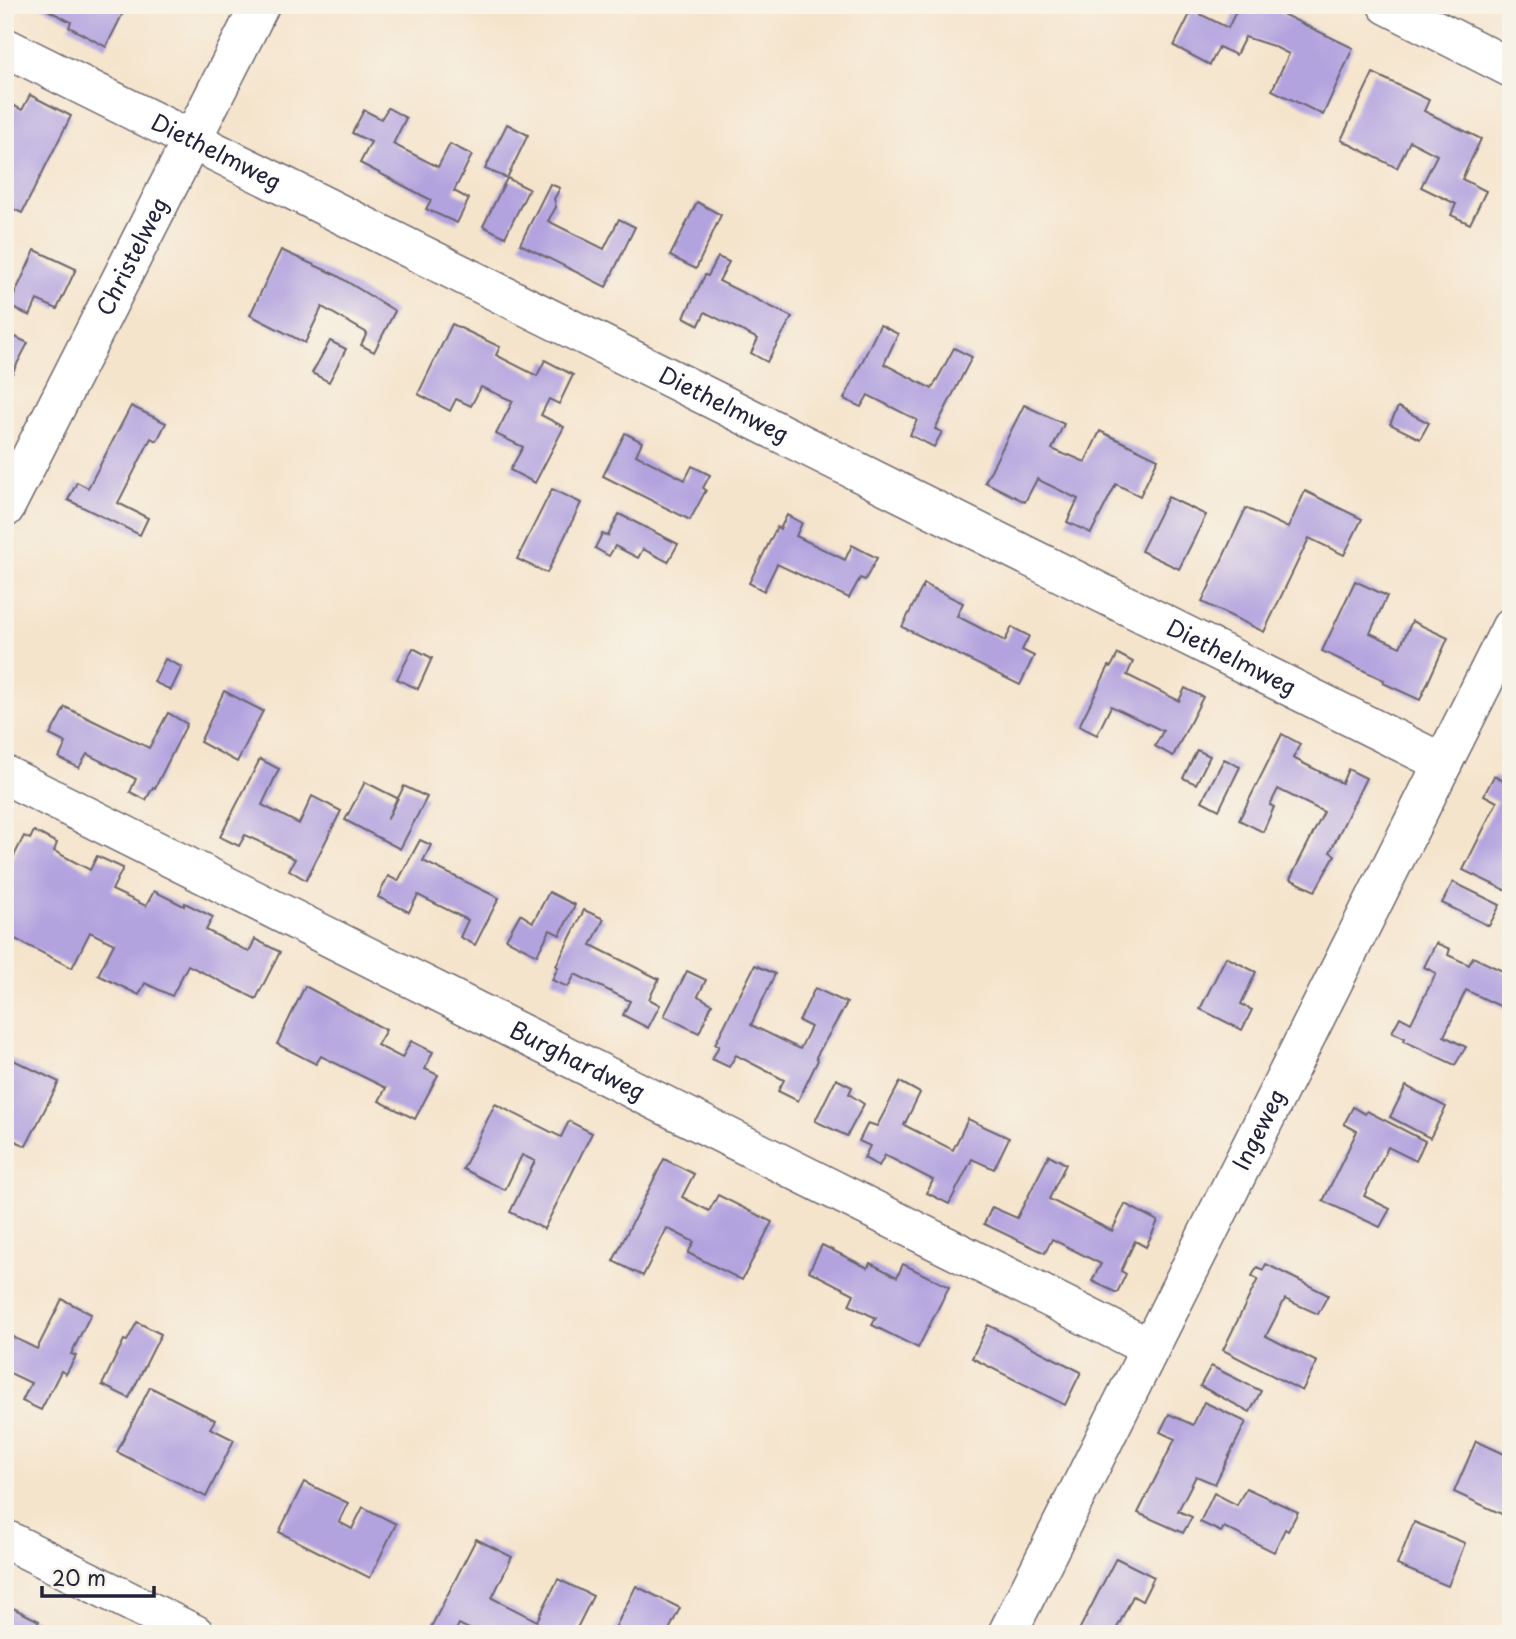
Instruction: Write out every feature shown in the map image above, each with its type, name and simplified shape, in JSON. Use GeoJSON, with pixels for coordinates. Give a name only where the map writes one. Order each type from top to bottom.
{"type":"FeatureCollection","features":[{"type":"Feature","properties":{"kind":"street","name":"Christelweg"},"geometry":{"type":"LineString","coordinates":[[5,508],[260,5]]}},
{"type":"Feature","properties":{"kind":"street"},"geometry":{"type":"LineString","coordinates":[[1387,5],[1511,68]]}},
{"type":"Feature","properties":{"kind":"street","name":"Diethelmweg"},"geometry":{"type":"LineString","coordinates":[[5,47],[1443,764]]}},
{"type":"Feature","properties":{"kind":"street","name":"Ingeweg"},"geometry":{"type":"LineString","coordinates":[[1007,1634],[1511,627]]}},
{"type":"Feature","properties":{"kind":"street","name":"Burghardweg"},"geometry":{"type":"LineString","coordinates":[[5,775],[1150,1348]]}},
{"type":"Feature","properties":{"kind":"street"},"geometry":{"type":"LineString","coordinates":[[5,1539],[195,1634]]}},
{"type":"Feature","properties":{"kind":"building"},"geometry":{"type":"Polygon","coordinates":[[[38,5],[126,7],[106,47],[69,27],[71,22],[38,5]]]}},
{"type":"Feature","properties":{"kind":"building"},"geometry":{"type":"Polygon","coordinates":[[[1239,5],[1264,5],[1353,48],[1323,115],[1272,90],[1289,54],[1273,46],[1245,37],[1236,55],[1219,47],[1210,65],[1174,46],[1192,10],[1228,28],[1239,5]]]}},
{"type":"Feature","properties":{"kind":"building"},"geometry":{"type":"Polygon","coordinates":[[[1373,73],[1429,100],[1424,111],[1481,139],[1462,179],[1486,191],[1470,224],[1451,215],[1456,204],[1421,187],[1437,155],[1410,141],[1397,168],[1341,140],[1373,73]]]}},
{"type":"Feature","properties":{"kind":"building"},"geometry":{"type":"Polygon","coordinates":[[[30,95],[71,116],[22,213],[5,205],[5,101],[22,110],[30,95]]]}},
{"type":"Feature","properties":{"kind":"building"},"geometry":{"type":"Polygon","coordinates":[[[388,108],[406,118],[393,144],[438,167],[450,144],[472,155],[454,191],[469,199],[457,223],[426,209],[431,200],[360,163],[371,142],[352,133],[364,110],[381,119],[388,108]]]}},
{"type":"Feature","properties":{"kind":"building"},"geometry":{"type":"Polygon","coordinates":[[[507,124],[528,135],[507,178],[485,169],[507,124]]]}},
{"type":"Feature","properties":{"kind":"building"},"geometry":{"type":"Polygon","coordinates":[[[507,178],[529,189],[505,237],[483,226],[507,178]]]}},
{"type":"Feature","properties":{"kind":"building"},"geometry":{"type":"Polygon","coordinates":[[[550,184],[560,188],[554,199],[556,207],[548,221],[604,249],[619,219],[635,227],[606,287],[520,244],[550,184]]]}},
{"type":"Feature","properties":{"kind":"building"},"geometry":{"type":"Polygon","coordinates":[[[697,202],[721,215],[696,269],[670,256],[697,202]]]}},
{"type":"Feature","properties":{"kind":"building"},"geometry":{"type":"Polygon","coordinates":[[[35,250],[76,269],[57,309],[37,300],[30,316],[9,306],[35,250]]]}},
{"type":"Feature","properties":{"kind":"building"},"geometry":{"type":"Polygon","coordinates":[[[281,250],[336,275],[395,311],[374,352],[361,345],[367,333],[322,307],[305,343],[250,315],[281,250]]]}},
{"type":"Feature","properties":{"kind":"building"},"geometry":{"type":"Polygon","coordinates":[[[718,257],[729,262],[719,281],[792,317],[767,362],[751,353],[758,339],[705,312],[699,325],[684,317],[705,275],[708,276],[718,257]]]}},
{"type":"Feature","properties":{"kind":"building"},"geometry":{"type":"Polygon","coordinates":[[[452,324],[500,347],[496,355],[537,376],[545,360],[573,375],[559,404],[549,399],[541,415],[564,427],[535,483],[510,470],[523,447],[496,434],[513,401],[481,387],[471,406],[456,399],[450,411],[418,394],[452,324]]]}},
{"type":"Feature","properties":{"kind":"building"},"geometry":{"type":"Polygon","coordinates":[[[880,325],[898,334],[884,364],[932,389],[954,348],[972,357],[935,429],[942,432],[934,447],[910,435],[917,420],[868,395],[861,407],[844,399],[880,325]]]}},
{"type":"Feature","properties":{"kind":"building"},"geometry":{"type":"Polygon","coordinates":[[[5,332],[28,343],[5,387],[5,332]]]}},
{"type":"Feature","properties":{"kind":"building"},"geometry":{"type":"Polygon","coordinates":[[[330,341],[346,349],[329,382],[312,373],[330,341]]]}},
{"type":"Feature","properties":{"kind":"building"},"geometry":{"type":"Polygon","coordinates":[[[1024,405],[1064,424],[1052,449],[1068,456],[1085,462],[1100,431],[1158,459],[1140,496],[1116,484],[1091,533],[1067,522],[1078,499],[1037,479],[1025,502],[985,482],[1024,405]]]}},
{"type":"Feature","properties":{"kind":"building"},"geometry":{"type":"Polygon","coordinates":[[[131,406],[166,423],[157,441],[151,438],[118,503],[148,518],[140,535],[68,500],[77,482],[88,488],[131,406]]]}},
{"type":"Feature","properties":{"kind":"building"},"geometry":{"type":"Polygon","coordinates":[[[1398,407],[1429,423],[1420,439],[1390,424],[1398,407]]]}},
{"type":"Feature","properties":{"kind":"building"},"geometry":{"type":"Polygon","coordinates":[[[625,433],[642,442],[636,455],[685,480],[692,466],[710,475],[703,488],[706,490],[690,520],[603,476],[625,433]]]}},
{"type":"Feature","properties":{"kind":"building"},"geometry":{"type":"Polygon","coordinates":[[[552,489],[581,503],[547,573],[517,559],[552,489]]]}},
{"type":"Feature","properties":{"kind":"building"},"geometry":{"type":"Polygon","coordinates":[[[1305,491],[1362,519],[1344,555],[1309,538],[1264,632],[1202,602],[1246,508],[1288,528],[1305,491]]]}},
{"type":"Feature","properties":{"kind":"building"},"geometry":{"type":"Polygon","coordinates":[[[1168,497],[1206,515],[1179,569],[1141,551],[1168,497]]]}},
{"type":"Feature","properties":{"kind":"building"},"geometry":{"type":"Polygon","coordinates":[[[619,514],[678,544],[668,562],[643,549],[638,558],[615,546],[609,556],[595,548],[602,534],[608,536],[619,514]]]}},
{"type":"Feature","properties":{"kind":"building"},"geometry":{"type":"Polygon","coordinates":[[[787,515],[802,523],[796,536],[845,560],[852,545],[877,558],[865,580],[860,578],[849,598],[777,564],[764,591],[749,583],[777,527],[780,529],[787,515]]]}},
{"type":"Feature","properties":{"kind":"building"},"geometry":{"type":"Polygon","coordinates":[[[1355,581],[1387,596],[1370,633],[1400,647],[1412,621],[1448,638],[1420,700],[1322,651],[1355,581]]]}},
{"type":"Feature","properties":{"kind":"building"},"geometry":{"type":"Polygon","coordinates":[[[924,584],[963,603],[957,616],[1005,641],[1012,627],[1029,636],[1022,650],[1034,656],[1020,685],[902,627],[924,584]]]}},
{"type":"Feature","properties":{"kind":"building"},"geometry":{"type":"Polygon","coordinates":[[[413,648],[432,658],[418,689],[397,679],[413,648]]]}},
{"type":"Feature","properties":{"kind":"building"},"geometry":{"type":"Polygon","coordinates":[[[1118,654],[1133,662],[1127,675],[1179,701],[1185,688],[1203,697],[1173,756],[1155,746],[1163,731],[1111,706],[1097,735],[1079,726],[1109,666],[1111,667],[1118,654]]]}},
{"type":"Feature","properties":{"kind":"building"},"geometry":{"type":"Polygon","coordinates":[[[165,659],[182,667],[171,690],[154,682],[165,659]]]}},
{"type":"Feature","properties":{"kind":"building"},"geometry":{"type":"Polygon","coordinates":[[[224,691],[263,711],[237,762],[200,742],[224,691]]]}},
{"type":"Feature","properties":{"kind":"building"},"geometry":{"type":"Polygon","coordinates":[[[65,707],[149,748],[168,713],[187,724],[155,788],[153,787],[146,800],[130,792],[136,779],[87,754],[79,768],[59,758],[66,743],[50,735],[65,707]]]}},
{"type":"Feature","properties":{"kind":"building"},"geometry":{"type":"Polygon","coordinates":[[[1282,734],[1300,744],[1293,758],[1342,783],[1348,769],[1366,778],[1330,852],[1335,855],[1315,891],[1290,879],[1324,812],[1278,789],[1270,805],[1274,807],[1263,832],[1239,820],[1282,734]]]}},
{"type":"Feature","properties":{"kind":"building"},"geometry":{"type":"Polygon","coordinates":[[[1197,750],[1210,756],[1196,784],[1183,778],[1197,750]]]}},
{"type":"Feature","properties":{"kind":"building"},"geometry":{"type":"Polygon","coordinates":[[[260,759],[279,769],[262,805],[299,824],[312,796],[341,811],[306,880],[289,870],[295,859],[245,835],[239,846],[220,837],[260,759]]]}},
{"type":"Feature","properties":{"kind":"building"},"geometry":{"type":"Polygon","coordinates":[[[1224,759],[1240,767],[1219,810],[1202,801],[1224,759]]]}},
{"type":"Feature","properties":{"kind":"building"},"geometry":{"type":"Polygon","coordinates":[[[1494,776],[1511,785],[1511,893],[1463,870],[1497,802],[1484,795],[1494,776]]]}},
{"type":"Feature","properties":{"kind":"building"},"geometry":{"type":"Polygon","coordinates":[[[365,782],[397,798],[387,820],[404,786],[427,797],[400,849],[345,820],[365,782]]]}},
{"type":"Feature","properties":{"kind":"building"},"geometry":{"type":"Polygon","coordinates":[[[34,831],[57,843],[54,851],[90,870],[97,856],[123,868],[112,890],[146,906],[154,891],[213,917],[206,930],[249,952],[255,939],[280,952],[256,999],[188,965],[172,996],[145,983],[139,995],[98,975],[114,944],[90,932],[72,968],[5,934],[5,874],[24,836],[30,839],[34,831]]]}},
{"type":"Feature","properties":{"kind":"building"},"geometry":{"type":"Polygon","coordinates":[[[420,840],[431,845],[423,861],[499,898],[475,945],[460,937],[468,920],[418,895],[409,912],[378,897],[388,876],[398,881],[420,840]]]}},
{"type":"Feature","properties":{"kind":"building"},"geometry":{"type":"Polygon","coordinates":[[[1453,882],[1500,905],[1489,926],[1442,903],[1453,882]]]}},
{"type":"Feature","properties":{"kind":"building"},"geometry":{"type":"Polygon","coordinates":[[[549,892],[575,905],[560,935],[550,930],[537,955],[506,939],[520,914],[533,922],[549,892]]]}},
{"type":"Feature","properties":{"kind":"building"},"geometry":{"type":"Polygon","coordinates":[[[584,910],[604,919],[591,945],[659,979],[649,999],[660,1005],[648,1028],[623,1015],[630,1001],[575,974],[568,987],[552,980],[558,967],[556,966],[584,910]]]}},
{"type":"Feature","properties":{"kind":"building"},"geometry":{"type":"Polygon","coordinates":[[[1436,943],[1450,949],[1448,955],[1469,965],[1473,957],[1511,975],[1511,999],[1506,1009],[1466,990],[1444,1036],[1466,1047],[1455,1065],[1404,1041],[1405,1038],[1392,1032],[1400,1017],[1411,1023],[1436,973],[1424,967],[1436,943]]]}},
{"type":"Feature","properties":{"kind":"building"},"geometry":{"type":"Polygon","coordinates":[[[1226,957],[1256,972],[1241,1004],[1252,1010],[1242,1030],[1200,1009],[1226,957]]]}},
{"type":"Feature","properties":{"kind":"building"},"geometry":{"type":"Polygon","coordinates":[[[755,965],[775,974],[751,1025],[800,1049],[811,1027],[799,1021],[815,988],[847,1003],[816,1057],[818,1060],[798,1101],[778,1091],[784,1080],[736,1055],[729,1067],[712,1059],[719,1046],[715,1044],[755,965]]]}},
{"type":"Feature","properties":{"kind":"building"},"geometry":{"type":"Polygon","coordinates":[[[687,971],[706,980],[698,996],[712,1004],[699,1033],[664,1016],[687,971]]]}},
{"type":"Feature","properties":{"kind":"building"},"geometry":{"type":"Polygon","coordinates":[[[305,986],[386,1030],[377,1045],[402,1058],[411,1041],[433,1052],[425,1069],[438,1075],[415,1119],[379,1101],[386,1088],[321,1056],[316,1064],[277,1044],[305,986]]]}},
{"type":"Feature","properties":{"kind":"building"},"geometry":{"type":"Polygon","coordinates":[[[5,1056],[59,1082],[26,1146],[5,1136],[5,1056]]]}},
{"type":"Feature","properties":{"kind":"building"},"geometry":{"type":"Polygon","coordinates":[[[836,1079],[852,1087],[849,1094],[864,1104],[847,1136],[815,1121],[836,1079]]]}},
{"type":"Feature","properties":{"kind":"building"},"geometry":{"type":"Polygon","coordinates":[[[900,1082],[920,1093],[904,1125],[953,1150],[968,1119],[1009,1138],[994,1169],[972,1159],[949,1204],[927,1193],[933,1180],[885,1155],[879,1166],[864,1158],[870,1146],[859,1141],[868,1123],[877,1126],[900,1082]]]}},
{"type":"Feature","properties":{"kind":"building"},"geometry":{"type":"Polygon","coordinates":[[[1406,1086],[1446,1107],[1430,1138],[1390,1117],[1406,1086]]]}},
{"type":"Feature","properties":{"kind":"building"},"geometry":{"type":"Polygon","coordinates":[[[495,1104],[561,1137],[569,1121],[592,1133],[544,1229],[510,1212],[535,1161],[522,1155],[505,1190],[463,1169],[495,1104]]]}},
{"type":"Feature","properties":{"kind":"building"},"geometry":{"type":"Polygon","coordinates":[[[1353,1107],[1365,1114],[1367,1111],[1425,1141],[1416,1161],[1388,1147],[1364,1196],[1390,1209],[1380,1227],[1323,1201],[1357,1131],[1344,1124],[1353,1107]]]}},
{"type":"Feature","properties":{"kind":"building"},"geometry":{"type":"Polygon","coordinates":[[[1049,1155],[1066,1164],[1049,1199],[1112,1231],[1125,1204],[1158,1221],[1146,1247],[1135,1241],[1121,1271],[1126,1274],[1117,1293],[1092,1281],[1101,1264],[1052,1239],[1045,1253],[984,1224],[992,1207],[1017,1218],[1049,1155]]]}},
{"type":"Feature","properties":{"kind":"building"},"geometry":{"type":"Polygon","coordinates":[[[664,1159],[694,1174],[682,1197],[709,1211],[718,1195],[772,1222],[742,1280],[688,1253],[694,1242],[667,1228],[643,1276],[613,1261],[664,1159]]]}},
{"type":"Feature","properties":{"kind":"building"},"geometry":{"type":"Polygon","coordinates":[[[822,1245],[868,1268],[870,1263],[897,1277],[903,1264],[949,1287],[918,1348],[872,1325],[876,1318],[849,1305],[854,1294],[809,1271],[822,1245]]]}},
{"type":"Feature","properties":{"kind":"building"},"geometry":{"type":"Polygon","coordinates":[[[1266,1264],[1328,1295],[1318,1314],[1285,1299],[1266,1336],[1317,1362],[1302,1391],[1223,1350],[1258,1279],[1252,1276],[1257,1267],[1263,1270],[1266,1264]]]}},
{"type":"Feature","properties":{"kind":"building"},"geometry":{"type":"Polygon","coordinates":[[[62,1299],[91,1314],[71,1354],[76,1356],[66,1374],[61,1371],[41,1410],[22,1401],[31,1383],[8,1372],[5,1377],[5,1333],[37,1349],[62,1299]]]}},
{"type":"Feature","properties":{"kind":"building"},"geometry":{"type":"Polygon","coordinates":[[[137,1322],[161,1334],[129,1398],[102,1385],[124,1340],[127,1341],[137,1322]]]}},
{"type":"Feature","properties":{"kind":"building"},"geometry":{"type":"Polygon","coordinates":[[[988,1325],[1081,1372],[1065,1405],[972,1358],[988,1325]]]}},
{"type":"Feature","properties":{"kind":"building"},"geometry":{"type":"Polygon","coordinates":[[[1211,1366],[1261,1391],[1250,1412],[1200,1386],[1211,1366]]]}},
{"type":"Feature","properties":{"kind":"building"},"geometry":{"type":"Polygon","coordinates":[[[150,1387],[215,1420],[210,1428],[234,1440],[206,1497],[117,1452],[150,1387]]]}},
{"type":"Feature","properties":{"kind":"building"},"geometry":{"type":"Polygon","coordinates":[[[1204,1402],[1246,1422],[1215,1484],[1196,1476],[1178,1511],[1192,1517],[1183,1533],[1138,1513],[1175,1439],[1160,1432],[1169,1414],[1193,1425],[1204,1402]]]}},
{"type":"Feature","properties":{"kind":"building"},"geometry":{"type":"Polygon","coordinates":[[[1476,1441],[1511,1457],[1510,1518],[1454,1492],[1476,1441]]]}},
{"type":"Feature","properties":{"kind":"building"},"geometry":{"type":"Polygon","coordinates":[[[304,1482],[348,1503],[339,1522],[352,1529],[363,1507],[396,1524],[370,1578],[279,1532],[304,1482]]]}},
{"type":"Feature","properties":{"kind":"building"},"geometry":{"type":"Polygon","coordinates":[[[1246,1488],[1298,1512],[1288,1531],[1285,1529],[1274,1552],[1224,1527],[1221,1532],[1200,1522],[1214,1493],[1237,1505],[1246,1488]]]}},
{"type":"Feature","properties":{"kind":"building"},"geometry":{"type":"Polygon","coordinates":[[[1414,1522],[1465,1543],[1448,1586],[1397,1565],[1414,1522]]]}},
{"type":"Feature","properties":{"kind":"building"},"geometry":{"type":"Polygon","coordinates":[[[476,1539],[512,1557],[492,1598],[537,1621],[558,1579],[593,1596],[574,1634],[479,1634],[459,1624],[454,1634],[435,1634],[429,1631],[476,1539]]]}},
{"type":"Feature","properties":{"kind":"building"},"geometry":{"type":"Polygon","coordinates":[[[1116,1558],[1154,1577],[1142,1601],[1133,1596],[1114,1634],[1077,1634],[1116,1558]]]}},
{"type":"Feature","properties":{"kind":"building"},"geometry":{"type":"Polygon","coordinates":[[[636,1586],[680,1608],[667,1634],[612,1634],[636,1586]]]}},
{"type":"Feature","properties":{"kind":"building"},"geometry":{"type":"Polygon","coordinates":[[[5,1604],[39,1621],[33,1634],[5,1634],[5,1604]]]}}]}
